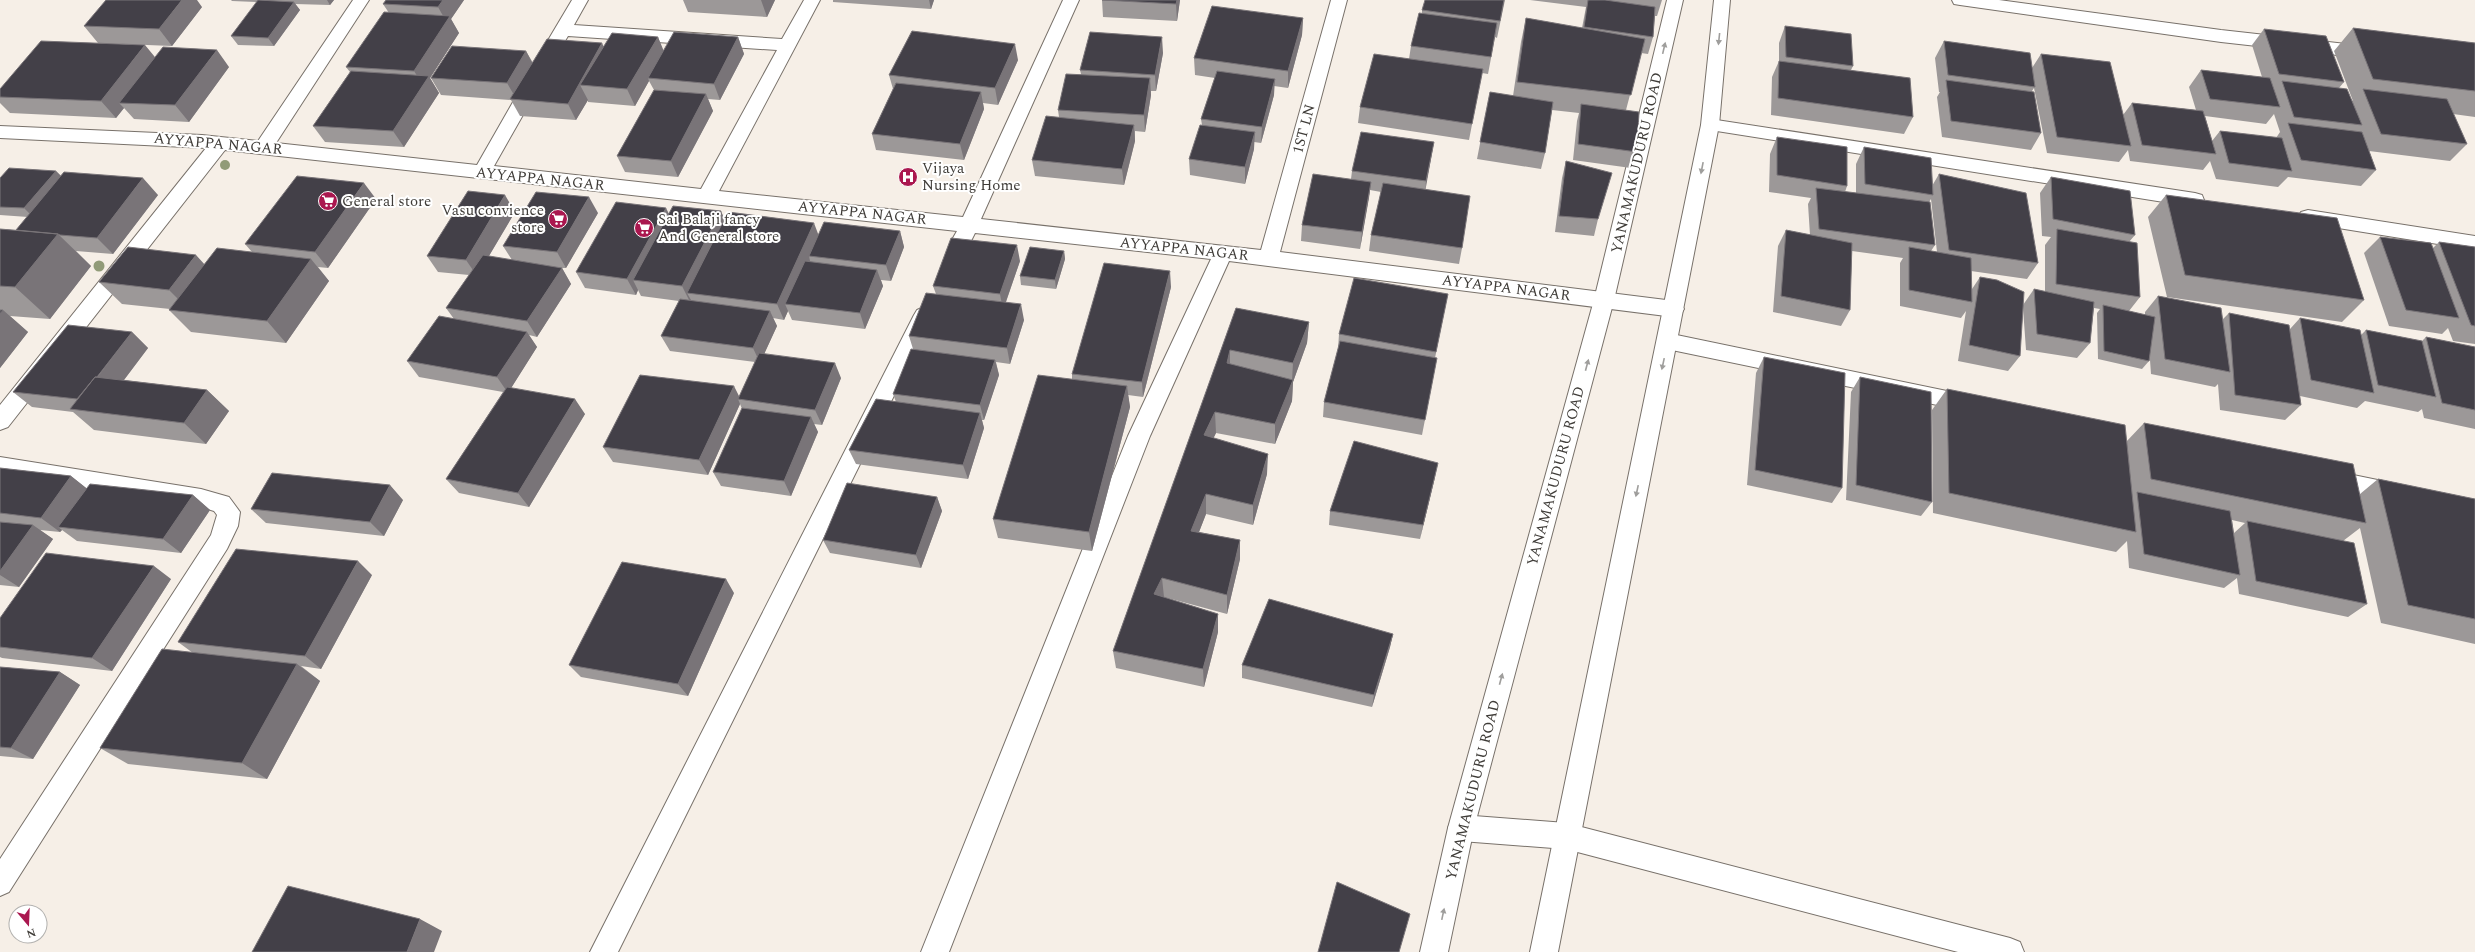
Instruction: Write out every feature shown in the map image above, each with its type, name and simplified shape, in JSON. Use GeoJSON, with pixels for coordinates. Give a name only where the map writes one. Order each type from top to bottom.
{"type":"FeatureCollection","features":[{"type":"Feature","properties":{"kind":"street"},"geometry":{"type":"LineString","coordinates":[[264,148],[361,0]]}},
{"type":"Feature","properties":{"kind":"street"},"geometry":{"type":"LineString","coordinates":[[481,173],[580,0]]}},
{"type":"Feature","properties":{"kind":"street"},"geometry":{"type":"LineString","coordinates":[[707,196],[812,0]]}},
{"type":"Feature","properties":{"kind":"street"},"geometry":{"type":"LineString","coordinates":[[955,254],[1070,0]]}},
{"type":"Feature","properties":{"kind":"street","name":"1ST LN"},"geometry":{"type":"LineString","coordinates":[[1269,258],[1339,0]]}},
{"type":"Feature","properties":{"kind":"street","name":"YANAMAKUDURU ROAD"},"geometry":{"type":"LineString","coordinates":[[1434,952],[1461,828],[1604,300],[1675,0]]}},
{"type":"Feature","properties":{"kind":"street"},"geometry":{"type":"LineString","coordinates":[[1544,952],[1566,836],[1668,341],[1710,125],[1722,0]]}},
{"type":"Feature","properties":{"kind":"street"},"geometry":{"type":"LineString","coordinates":[[1960,0],[2221,36],[2380,54]]}},
{"type":"Feature","properties":{"kind":"street"},"geometry":{"type":"LineString","coordinates":[[563,30],[788,45]]}},
{"type":"Feature","properties":{"kind":"street"},"geometry":{"type":"LineString","coordinates":[[1710,125],[2215,203]]}},
{"type":"Feature","properties":{"kind":"street","name":"AYYAPPA NAGAR"},"geometry":{"type":"LineString","coordinates":[[0,132],[220,143],[481,173],[707,196],[1269,258],[1674,309]]}},
{"type":"Feature","properties":{"kind":"street"},"geometry":{"type":"LineString","coordinates":[[0,421],[220,143]]}},
{"type":"Feature","properties":{"kind":"street"},"geometry":{"type":"LineString","coordinates":[[2294,215],[2475,243]]}},
{"type":"Feature","properties":{"kind":"street"},"geometry":{"type":"LineString","coordinates":[[935,952],[1139,436],[1223,253]]}},
{"type":"Feature","properties":{"kind":"street"},"geometry":{"type":"LineString","coordinates":[[604,952],[934,296]]}},
{"type":"Feature","properties":{"kind":"street"},"geometry":{"type":"LineString","coordinates":[[1668,341],[1994,409]]}},
{"type":"Feature","properties":{"kind":"street"},"geometry":{"type":"LineString","coordinates":[[0,466],[201,498],[221,504],[229,512],[227,526],[218,542],[0,884]]}},
{"type":"Feature","properties":{"kind":"street"},"geometry":{"type":"LineString","coordinates":[[2312,476],[2413,497]]}},
{"type":"Feature","properties":{"kind":"street"},"geometry":{"type":"LineString","coordinates":[[1461,828],[1566,836],[2010,952]]}},
{"type":"Feature","properties":{"kind":"building"},"geometry":{"type":"Polygon","coordinates":[[[106,0],[182,0],[159,29],[84,26],[106,0]]]}},
{"type":"Feature","properties":{"kind":"building"},"geometry":{"type":"Polygon","coordinates":[[[258,0],[294,2],[268,38],[231,36],[258,0]]]}},
{"type":"Feature","properties":{"kind":"building"},"geometry":{"type":"Polygon","coordinates":[[[386,0],[443,0],[438,7],[383,4],[386,0]]]}},
{"type":"Feature","properties":{"kind":"building"},"geometry":{"type":"Polygon","coordinates":[[[1102,0],[1177,0],[1176,4],[1102,0]]]}},
{"type":"Feature","properties":{"kind":"building"},"geometry":{"type":"Polygon","coordinates":[[[1425,0],[1504,0],[1500,21],[1422,10],[1425,0]]]}},
{"type":"Feature","properties":{"kind":"building"},"geometry":{"type":"Polygon","coordinates":[[[1588,0],[1605,0],[1655,7],[1653,37],[1584,27],[1588,0]]]}},
{"type":"Feature","properties":{"kind":"building"},"geometry":{"type":"Polygon","coordinates":[[[1212,6],[1303,18],[1288,71],[1194,58],[1212,6]]]}},
{"type":"Feature","properties":{"kind":"building"},"geometry":{"type":"Polygon","coordinates":[[[384,12],[450,16],[414,71],[346,67],[384,12]]]}},
{"type":"Feature","properties":{"kind":"building"},"geometry":{"type":"Polygon","coordinates":[[[1419,13],[1497,23],[1491,57],[1411,46],[1419,13]]]}},
{"type":"Feature","properties":{"kind":"building"},"geometry":{"type":"Polygon","coordinates":[[[1526,18],[1645,39],[1631,95],[1517,82],[1526,18]]]}},
{"type":"Feature","properties":{"kind":"building"},"geometry":{"type":"Polygon","coordinates":[[[1785,26],[1851,34],[1853,66],[1786,57],[1785,26]]]}},
{"type":"Feature","properties":{"kind":"building"},"geometry":{"type":"Polygon","coordinates":[[[2353,28],[2475,43],[2475,91],[2373,79],[2353,28]]]}},
{"type":"Feature","properties":{"kind":"building"},"geometry":{"type":"Polygon","coordinates":[[[2264,29],[2326,36],[2344,82],[2279,74],[2264,29]]]}},
{"type":"Feature","properties":{"kind":"building"},"geometry":{"type":"Polygon","coordinates":[[[912,31],[1015,44],[995,88],[889,75],[912,31]]]}},
{"type":"Feature","properties":{"kind":"building"},"geometry":{"type":"Polygon","coordinates":[[[674,32],[738,37],[714,84],[648,78],[674,32]]]}},
{"type":"Feature","properties":{"kind":"building"},"geometry":{"type":"Polygon","coordinates":[[[1090,32],[1162,37],[1155,75],[1080,70],[1090,32]]]}},
{"type":"Feature","properties":{"kind":"building"},"geometry":{"type":"Polygon","coordinates":[[[612,33],[658,37],[627,89],[580,85],[612,33]]]}},
{"type":"Feature","properties":{"kind":"building"},"geometry":{"type":"Polygon","coordinates":[[[547,39],[602,43],[568,104],[510,99],[547,39]]]}},
{"type":"Feature","properties":{"kind":"building"},"geometry":{"type":"Polygon","coordinates":[[[41,41],[145,45],[101,101],[0,97],[0,89],[41,41]]]}},
{"type":"Feature","properties":{"kind":"building"},"geometry":{"type":"Polygon","coordinates":[[[1944,41],[2030,53],[2035,87],[1948,75],[1944,41]]]}},
{"type":"Feature","properties":{"kind":"building"},"geometry":{"type":"Polygon","coordinates":[[[452,46],[526,51],[507,83],[431,78],[452,46]]]}},
{"type":"Feature","properties":{"kind":"building"},"geometry":{"type":"Polygon","coordinates":[[[163,47],[217,50],[175,105],[119,103],[163,47]]]}},
{"type":"Feature","properties":{"kind":"building"},"geometry":{"type":"Polygon","coordinates":[[[1374,54],[1483,69],[1472,124],[1360,107],[1374,54]]]}},
{"type":"Feature","properties":{"kind":"building"},"geometry":{"type":"Polygon","coordinates":[[[2041,54],[2110,62],[2131,146],[2057,137],[2041,54]]]}},
{"type":"Feature","properties":{"kind":"building"},"geometry":{"type":"Polygon","coordinates":[[[1779,61],[1910,78],[1913,117],[1778,98],[1779,61]]]}},
{"type":"Feature","properties":{"kind":"building"},"geometry":{"type":"Polygon","coordinates":[[[2201,70],[2270,78],[2280,107],[2210,99],[2201,70]]]}},
{"type":"Feature","properties":{"kind":"building"},"geometry":{"type":"Polygon","coordinates":[[[351,71],[429,76],[393,131],[313,126],[351,71]]]}},
{"type":"Feature","properties":{"kind":"building"},"geometry":{"type":"Polygon","coordinates":[[[1217,71],[1275,79],[1262,127],[1201,119],[1217,71]]]}},
{"type":"Feature","properties":{"kind":"building"},"geometry":{"type":"Polygon","coordinates":[[[1066,74],[1150,78],[1144,115],[1058,110],[1066,74]]]}},
{"type":"Feature","properties":{"kind":"building"},"geometry":{"type":"Polygon","coordinates":[[[1946,80],[2034,92],[2041,133],[1951,121],[1946,80]]]}},
{"type":"Feature","properties":{"kind":"building"},"geometry":{"type":"Polygon","coordinates":[[[2282,81],[2347,89],[2362,125],[2294,117],[2282,81]]]}},
{"type":"Feature","properties":{"kind":"building"},"geometry":{"type":"Polygon","coordinates":[[[896,83],[981,92],[960,144],[872,134],[896,83]]]}},
{"type":"Feature","properties":{"kind":"building"},"geometry":{"type":"Polygon","coordinates":[[[2363,89],[2447,99],[2467,144],[2381,134],[2363,89]]]}},
{"type":"Feature","properties":{"kind":"building"},"geometry":{"type":"Polygon","coordinates":[[[654,90],[706,94],[671,161],[617,156],[654,90]]]}},
{"type":"Feature","properties":{"kind":"building"},"geometry":{"type":"Polygon","coordinates":[[[1490,92],[1553,102],[1545,153],[1480,142],[1490,92]]]}},
{"type":"Feature","properties":{"kind":"building"},"geometry":{"type":"Polygon","coordinates":[[[2132,103],[2203,111],[2216,154],[2142,145],[2132,103]]]}},
{"type":"Feature","properties":{"kind":"building"},"geometry":{"type":"Polygon","coordinates":[[[1581,104],[1639,112],[1637,152],[1578,144],[1581,104]]]}},
{"type":"Feature","properties":{"kind":"building"},"geometry":{"type":"Polygon","coordinates":[[[1046,116],[1134,125],[1122,169],[1032,160],[1046,116]]]}},
{"type":"Feature","properties":{"kind":"building"},"geometry":{"type":"Polygon","coordinates":[[[2288,123],[2362,132],[2376,170],[2301,160],[2288,123]]]}},
{"type":"Feature","properties":{"kind":"building"},"geometry":{"type":"Polygon","coordinates":[[[1200,125],[1255,132],[1245,167],[1189,159],[1200,125]]]}},
{"type":"Feature","properties":{"kind":"building"},"geometry":{"type":"Polygon","coordinates":[[[2220,131],[2282,138],[2292,171],[2229,163],[2220,131]]]}},
{"type":"Feature","properties":{"kind":"building"},"geometry":{"type":"Polygon","coordinates":[[[1361,132],[1434,142],[1426,181],[1352,171],[1361,132]]]}},
{"type":"Feature","properties":{"kind":"building"},"geometry":{"type":"Polygon","coordinates":[[[1777,137],[1847,147],[1847,186],[1777,175],[1777,137]]]}},
{"type":"Feature","properties":{"kind":"building"},"geometry":{"type":"Polygon","coordinates":[[[1864,147],[1931,158],[1933,195],[1865,184],[1864,147]]]}},
{"type":"Feature","properties":{"kind":"building"},"geometry":{"type":"Polygon","coordinates":[[[1566,161],[1612,173],[1598,219],[1559,216],[1566,161]]]}},
{"type":"Feature","properties":{"kind":"building"},"geometry":{"type":"Polygon","coordinates":[[[9,168],[56,171],[24,208],[0,207],[0,178],[9,168]]]}},
{"type":"Feature","properties":{"kind":"building"},"geometry":{"type":"Polygon","coordinates":[[[64,172],[143,178],[97,238],[16,230],[64,172]]]}},
{"type":"Feature","properties":{"kind":"building"},"geometry":{"type":"Polygon","coordinates":[[[1313,174],[1371,182],[1362,232],[1302,225],[1313,174]]]}},
{"type":"Feature","properties":{"kind":"building"},"geometry":{"type":"Polygon","coordinates":[[[1939,174],[2026,193],[2038,263],[1949,250],[1939,174]]]}},
{"type":"Feature","properties":{"kind":"building"},"geometry":{"type":"Polygon","coordinates":[[[297,176],[364,183],[315,252],[245,244],[297,176]]]}},
{"type":"Feature","properties":{"kind":"building"},"geometry":{"type":"Polygon","coordinates":[[[2051,177],[2130,191],[2135,235],[2053,219],[2051,177]]]}},
{"type":"Feature","properties":{"kind":"building"},"geometry":{"type":"Polygon","coordinates":[[[1383,183],[1470,196],[1462,248],[1371,235],[1383,183]]]}},
{"type":"Feature","properties":{"kind":"building"},"geometry":{"type":"Polygon","coordinates":[[[1816,188],[1930,202],[1935,245],[1819,229],[1816,188]]]}},
{"type":"Feature","properties":{"kind":"building"},"geometry":{"type":"Polygon","coordinates":[[[468,191],[505,195],[466,260],[427,256],[468,191]]]}},
{"type":"Feature","properties":{"kind":"building"},"geometry":{"type":"Polygon","coordinates":[[[536,192],[589,197],[557,252],[503,246],[536,192]]]}},
{"type":"Feature","properties":{"kind":"building"},"geometry":{"type":"Polygon","coordinates":[[[2166,195],[2337,218],[2364,300],[2185,275],[2166,195]]]}},
{"type":"Feature","properties":{"kind":"building"},"geometry":{"type":"Polygon","coordinates":[[[616,202],[666,208],[627,279],[576,272],[616,202]]]}},
{"type":"Feature","properties":{"kind":"building"},"geometry":{"type":"Polygon","coordinates":[[[673,206],[721,211],[682,286],[633,280],[673,206]]]}},
{"type":"Feature","properties":{"kind":"building"},"geometry":{"type":"Polygon","coordinates":[[[728,212],[814,223],[777,304],[687,293],[728,212]]]}},
{"type":"Feature","properties":{"kind":"building"},"geometry":{"type":"Polygon","coordinates":[[[824,222],[900,231],[886,265],[809,256],[824,222]]]}},
{"type":"Feature","properties":{"kind":"building"},"geometry":{"type":"Polygon","coordinates":[[[0,229],[58,234],[15,287],[0,286],[0,229]]]}},
{"type":"Feature","properties":{"kind":"building"},"geometry":{"type":"Polygon","coordinates":[[[2057,229],[2137,243],[2140,297],[2056,284],[2057,229]]]}},
{"type":"Feature","properties":{"kind":"building"},"geometry":{"type":"Polygon","coordinates":[[[1786,230],[1852,243],[1850,310],[1781,296],[1786,230]]]}},
{"type":"Feature","properties":{"kind":"building"},"geometry":{"type":"Polygon","coordinates":[[[2380,237],[2431,243],[2459,318],[2406,310],[2380,237]]]}},
{"type":"Feature","properties":{"kind":"building"},"geometry":{"type":"Polygon","coordinates":[[[951,238],[1017,245],[1000,294],[933,286],[951,238]]]}},
{"type":"Feature","properties":{"kind":"building"},"geometry":{"type":"Polygon","coordinates":[[[2439,242],[2475,247],[2475,326],[2471,325],[2439,242]]]}},
{"type":"Feature","properties":{"kind":"building"},"geometry":{"type":"Polygon","coordinates":[[[128,247],[196,255],[169,290],[99,282],[128,247]]]}},
{"type":"Feature","properties":{"kind":"building"},"geometry":{"type":"Polygon","coordinates":[[[1030,247],[1064,251],[1055,280],[1020,276],[1030,247]]]}},
{"type":"Feature","properties":{"kind":"building"},"geometry":{"type":"Polygon","coordinates":[[[1909,247],[1971,258],[1972,302],[1909,290],[1909,247]]]}},
{"type":"Feature","properties":{"kind":"building"},"geometry":{"type":"Polygon","coordinates":[[[217,248],[311,259],[267,321],[169,310],[217,248]]]}},
{"type":"Feature","properties":{"kind":"building"},"geometry":{"type":"Polygon","coordinates":[[[483,255],[562,268],[527,321],[446,308],[483,255]]]}},
{"type":"Feature","properties":{"kind":"building"},"geometry":{"type":"Polygon","coordinates":[[[805,261],[877,270],[860,313],[785,304],[805,261]]]}},
{"type":"Feature","properties":{"kind":"building"},"geometry":{"type":"Polygon","coordinates":[[[1104,263],[1170,271],[1142,382],[1072,374],[1104,263]]]}},
{"type":"Feature","properties":{"kind":"building"},"geometry":{"type":"Polygon","coordinates":[[[1980,277],[1997,280],[2024,292],[2020,356],[1969,345],[1980,277]]]}},
{"type":"Feature","properties":{"kind":"building"},"geometry":{"type":"Polygon","coordinates":[[[1354,278],[1448,294],[1436,352],[1339,334],[1354,278]]]}},
{"type":"Feature","properties":{"kind":"building"},"geometry":{"type":"Polygon","coordinates":[[[2034,289],[2094,302],[2090,343],[2037,334],[2034,289]]]}},
{"type":"Feature","properties":{"kind":"building"},"geometry":{"type":"Polygon","coordinates":[[[926,293],[1021,304],[1007,348],[909,336],[926,293]]]}},
{"type":"Feature","properties":{"kind":"building"},"geometry":{"type":"Polygon","coordinates":[[[2158,296],[2221,308],[2230,372],[2165,359],[2158,296]]]}},
{"type":"Feature","properties":{"kind":"building"},"geometry":{"type":"Polygon","coordinates":[[[680,299],[770,311],[753,348],[661,336],[680,299]]]}},
{"type":"Feature","properties":{"kind":"building"},"geometry":{"type":"Polygon","coordinates":[[[2103,305],[2155,317],[2149,361],[2104,351],[2103,305]]]}},
{"type":"Feature","properties":{"kind":"building"},"geometry":{"type":"Polygon","coordinates":[[[1236,308],[1309,322],[1293,363],[1230,350],[1227,363],[1293,380],[1275,424],[1215,412],[1204,435],[1268,454],[1253,505],[1206,494],[1191,531],[1240,540],[1227,595],[1162,578],[1154,594],[1218,614],[1203,669],[1113,651],[1236,308]]]}},
{"type":"Feature","properties":{"kind":"building"},"geometry":{"type":"Polygon","coordinates":[[[2229,313],[2289,325],[2301,405],[2235,395],[2229,313]]]}},
{"type":"Feature","properties":{"kind":"building"},"geometry":{"type":"Polygon","coordinates":[[[439,316],[527,332],[497,377],[407,361],[439,316]]]}},
{"type":"Feature","properties":{"kind":"building"},"geometry":{"type":"Polygon","coordinates":[[[2300,318],[2360,330],[2374,393],[2311,380],[2300,318]]]}},
{"type":"Feature","properties":{"kind":"building"},"geometry":{"type":"Polygon","coordinates":[[[68,325],[132,332],[97,377],[95,377],[77,399],[13,392],[68,325]]]}},
{"type":"Feature","properties":{"kind":"building"},"geometry":{"type":"Polygon","coordinates":[[[2366,330],[2422,341],[2436,397],[2378,385],[2366,330]]]}},
{"type":"Feature","properties":{"kind":"building"},"geometry":{"type":"Polygon","coordinates":[[[2426,337],[2475,347],[2475,410],[2442,403],[2426,337]]]}},
{"type":"Feature","properties":{"kind":"building"},"geometry":{"type":"Polygon","coordinates":[[[1340,341],[1437,358],[1425,420],[1324,402],[1340,341]]]}},
{"type":"Feature","properties":{"kind":"building"},"geometry":{"type":"Polygon","coordinates":[[[911,349],[995,360],[980,405],[893,394],[911,349]]]}},
{"type":"Feature","properties":{"kind":"building"},"geometry":{"type":"Polygon","coordinates":[[[759,353],[835,363],[815,410],[738,399],[759,353]]]}},
{"type":"Feature","properties":{"kind":"building"},"geometry":{"type":"Polygon","coordinates":[[[1764,357],[1845,373],[1842,488],[1755,470],[1764,357]]]}},
{"type":"Feature","properties":{"kind":"building"},"geometry":{"type":"Polygon","coordinates":[[[640,375],[734,386],[699,460],[603,447],[640,375]]]}},
{"type":"Feature","properties":{"kind":"building"},"geometry":{"type":"Polygon","coordinates":[[[1038,375],[1127,386],[1089,532],[993,519],[1038,375]]]}},
{"type":"Feature","properties":{"kind":"building"},"geometry":{"type":"Polygon","coordinates":[[[95,377],[207,390],[184,423],[70,409],[95,377]]]}},
{"type":"Feature","properties":{"kind":"building"},"geometry":{"type":"Polygon","coordinates":[[[1860,377],[1931,392],[1932,502],[1856,485],[1860,377]]]}},
{"type":"Feature","properties":{"kind":"building"},"geometry":{"type":"Polygon","coordinates":[[[507,387],[575,399],[518,493],[446,479],[507,387]]]}},
{"type":"Feature","properties":{"kind":"building"},"geometry":{"type":"Polygon","coordinates":[[[1947,389],[2125,425],[2136,532],[1949,493],[1947,389]]]}},
{"type":"Feature","properties":{"kind":"building"},"geometry":{"type":"Polygon","coordinates":[[[876,399],[980,413],[963,465],[849,450],[876,399]]]}},
{"type":"Feature","properties":{"kind":"building"},"geometry":{"type":"Polygon","coordinates":[[[742,408],[811,417],[784,481],[713,472],[742,408]]]}},
{"type":"Feature","properties":{"kind":"building"},"geometry":{"type":"Polygon","coordinates":[[[2144,423],[2353,464],[2366,523],[2151,479],[2144,423]]]}},
{"type":"Feature","properties":{"kind":"building"},"geometry":{"type":"Polygon","coordinates":[[[1354,441],[1438,463],[1423,525],[1330,511],[1354,441]]]}},
{"type":"Feature","properties":{"kind":"building"},"geometry":{"type":"Polygon","coordinates":[[[0,468],[71,476],[41,518],[0,513],[0,468]]]}},
{"type":"Feature","properties":{"kind":"building"},"geometry":{"type":"Polygon","coordinates":[[[272,473],[390,485],[370,522],[251,509],[272,473]]]}},
{"type":"Feature","properties":{"kind":"building"},"geometry":{"type":"Polygon","coordinates":[[[2378,479],[2475,499],[2475,619],[2408,605],[2378,479]]]}},
{"type":"Feature","properties":{"kind":"building"},"geometry":{"type":"Polygon","coordinates":[[[847,483],[937,497],[916,555],[823,540],[847,483]]]}},
{"type":"Feature","properties":{"kind":"building"},"geometry":{"type":"Polygon","coordinates":[[[90,484],[193,495],[163,539],[58,527],[90,484]]]}},
{"type":"Feature","properties":{"kind":"building"},"geometry":{"type":"Polygon","coordinates":[[[2137,492],[2230,511],[2240,575],[2144,554],[2137,492]]]}},
{"type":"Feature","properties":{"kind":"building"},"geometry":{"type":"Polygon","coordinates":[[[2247,521],[2354,543],[2367,604],[2256,581],[2247,521]]]}},
{"type":"Feature","properties":{"kind":"building"},"geometry":{"type":"Polygon","coordinates":[[[0,522],[33,525],[0,571],[0,522]]]}},
{"type":"Feature","properties":{"kind":"building"},"geometry":{"type":"Polygon","coordinates":[[[236,549],[358,561],[305,656],[178,642],[236,549]]]}},
{"type":"Feature","properties":{"kind":"building"},"geometry":{"type":"Polygon","coordinates":[[[46,553],[154,566],[92,658],[0,647],[0,618],[46,553]]]}},
{"type":"Feature","properties":{"kind":"building"},"geometry":{"type":"Polygon","coordinates":[[[622,562],[726,579],[678,684],[569,665],[622,562]]]}},
{"type":"Feature","properties":{"kind":"building"},"geometry":{"type":"Polygon","coordinates":[[[1269,599],[1393,634],[1374,695],[1242,665],[1269,599]]]}},
{"type":"Feature","properties":{"kind":"building"},"geometry":{"type":"Polygon","coordinates":[[[162,649],[297,664],[242,763],[100,748],[162,649]]]}},
{"type":"Feature","properties":{"kind":"building"},"geometry":{"type":"Polygon","coordinates":[[[0,667],[60,672],[11,748],[0,747],[0,667]]]}},
{"type":"Feature","properties":{"kind":"building"},"geometry":{"type":"Polygon","coordinates":[[[1337,882],[1410,914],[1399,952],[1318,952],[1337,882]]]}},
{"type":"Feature","properties":{"kind":"building"},"geometry":{"type":"Polygon","coordinates":[[[288,886],[420,919],[407,952],[252,952],[288,886]]]}},
{"type":"Feature","properties":{"kind":"place","name":"Vijaya Nursing Home"},"geometry":{"type":"Point","coordinates":[908,177]}},
{"type":"Feature","properties":{"kind":"place","name":"General store"},"geometry":{"type":"Point","coordinates":[328,201]}},
{"type":"Feature","properties":{"kind":"place","name":"Vasu convience store"},"geometry":{"type":"Point","coordinates":[558,219]}},
{"type":"Feature","properties":{"kind":"place","name":"Sai Balaji fancy And General store"},"geometry":{"type":"Point","coordinates":[644,228]}}]}
